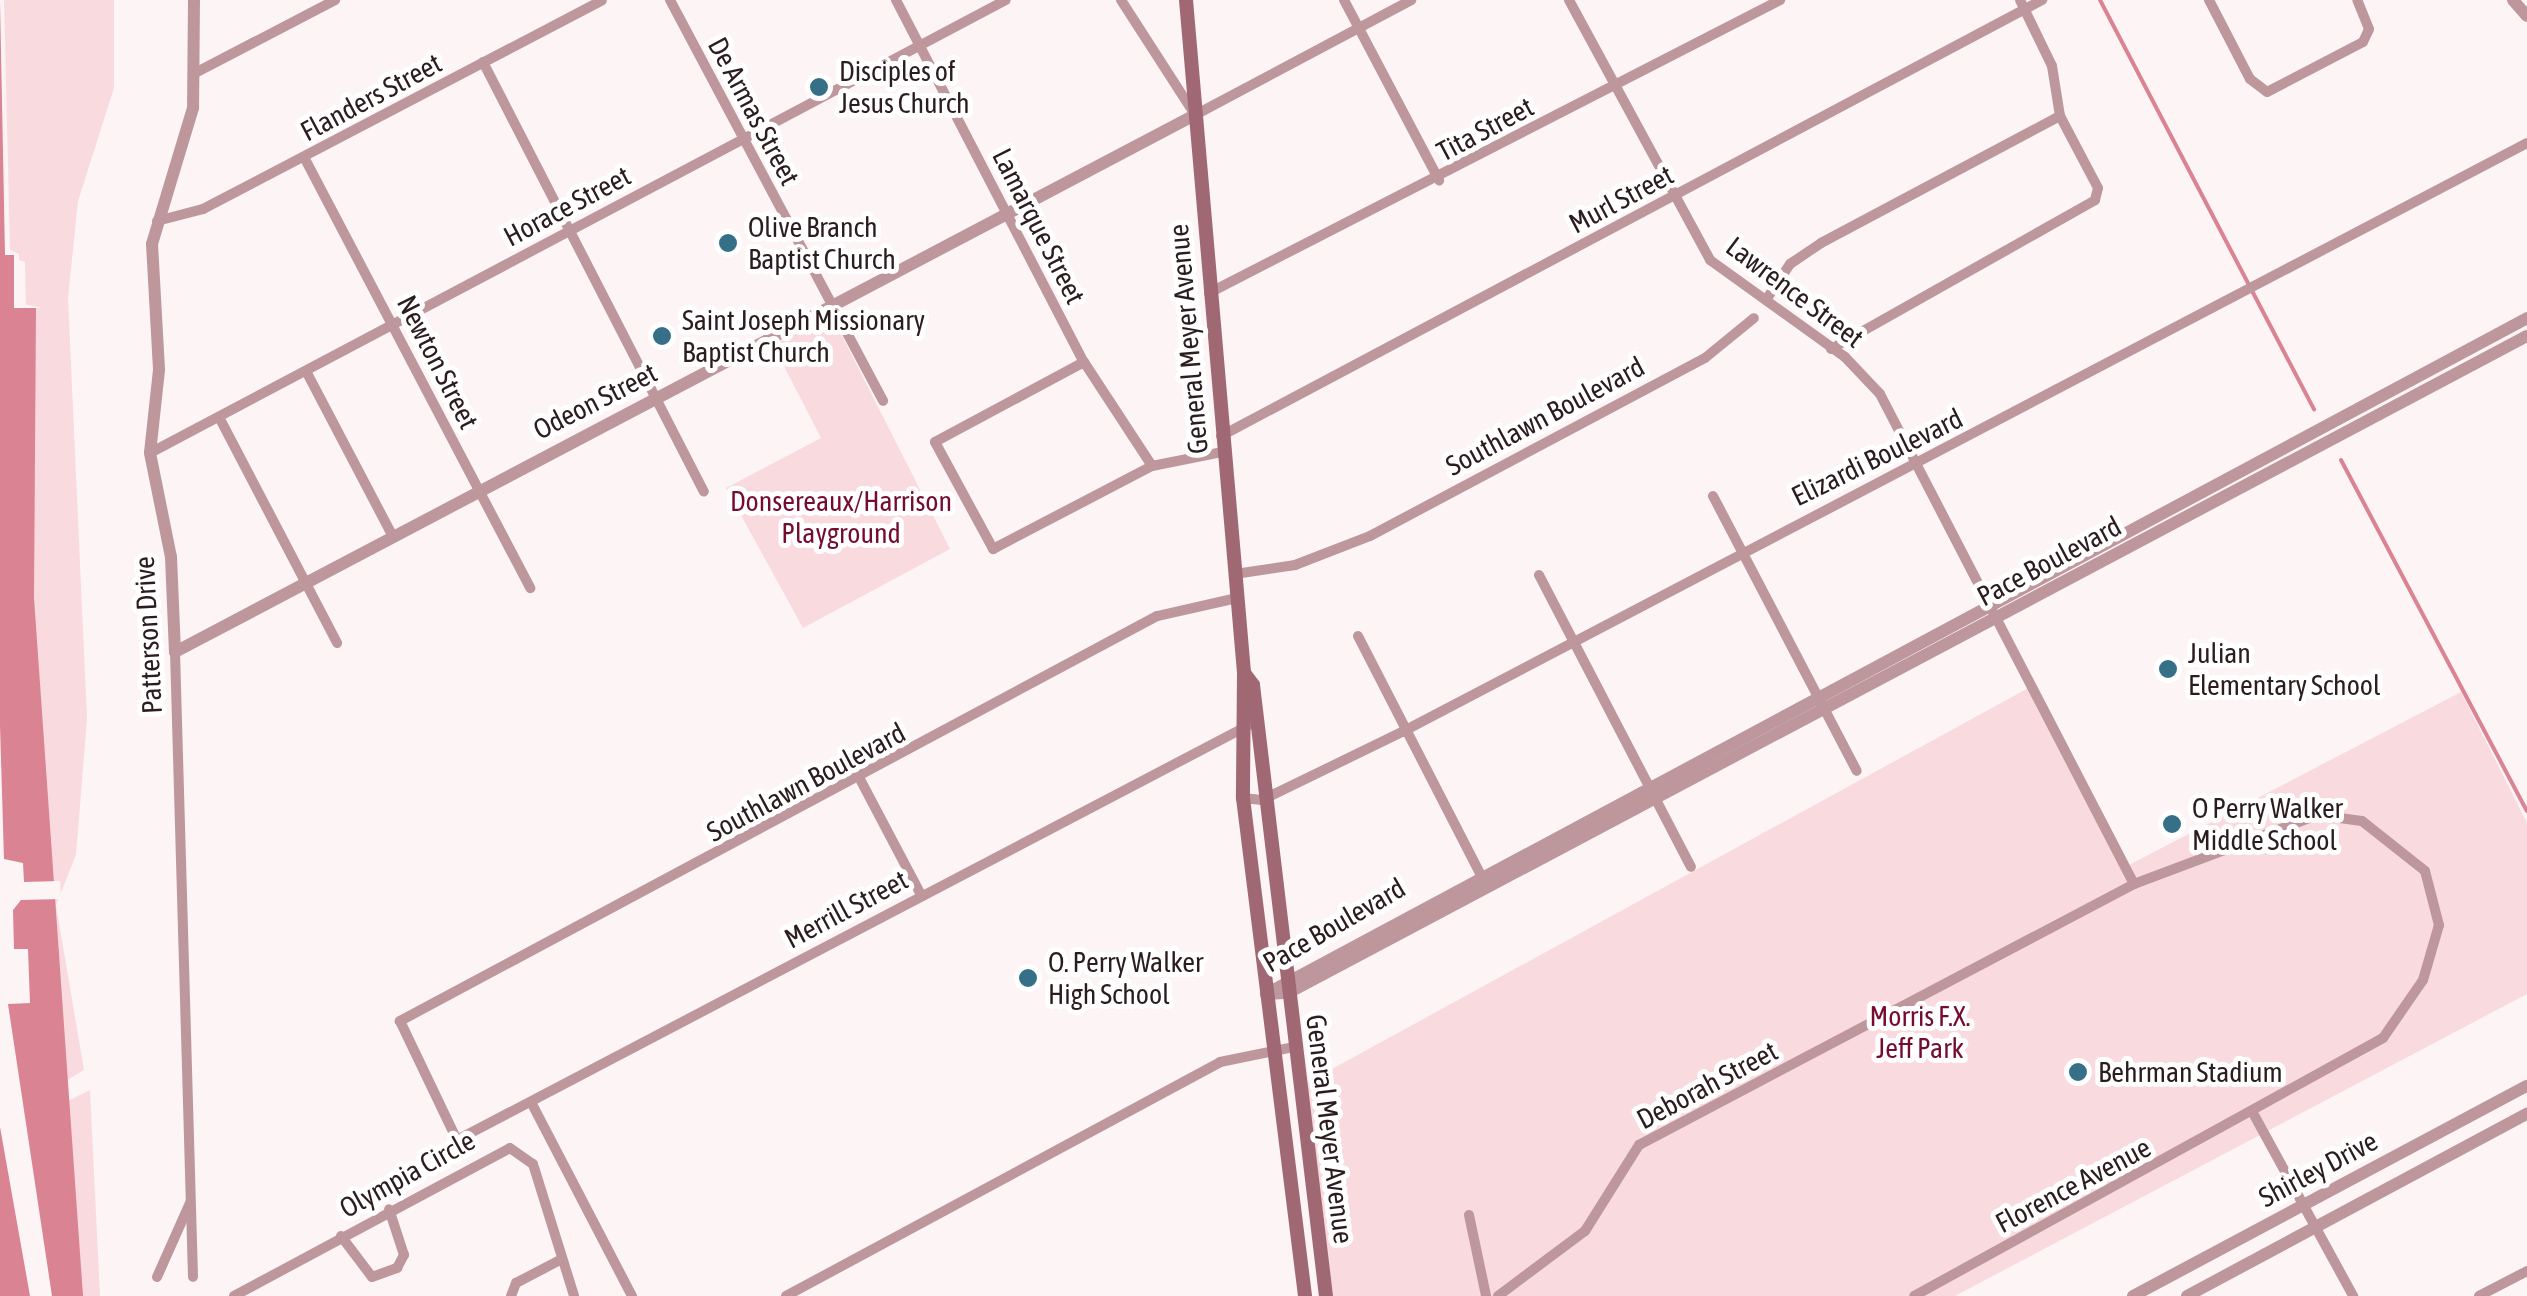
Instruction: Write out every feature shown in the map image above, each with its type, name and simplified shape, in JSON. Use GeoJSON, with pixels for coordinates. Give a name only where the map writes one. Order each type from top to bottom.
{"type":"FeatureCollection","features":[{"type":"Feature","properties":{"kind":"main road","name":"General Meyer Avenue"},"geometry":{"type":"LineString","coordinates":[[1186,0],[1221,444],[1244,673],[1256,725],[1262,800],[1326,1296]]}},
{"type":"Feature","properties":{"kind":"main road","name":"General Meyer Avenue"},"geometry":{"type":"LineString","coordinates":[[1244,673],[1238,725],[1244,798],[1305,1296]]}},
{"type":"Feature","properties":{"kind":"street","name":"Patterson Drive"},"geometry":{"type":"LineString","coordinates":[[193,1278],[171,557],[150,453],[159,370],[156,221],[189,129],[195,73],[194,0]]}},
{"type":"Feature","properties":{"kind":"street"},"geometry":{"type":"LineString","coordinates":[[195,73],[335,0]]}},
{"type":"Feature","properties":{"kind":"street","name":"Flanders Street"},"geometry":{"type":"LineString","coordinates":[[156,221],[203,209],[602,0]]}},
{"type":"Feature","properties":{"kind":"street","name":"De Armas Street"},"geometry":{"type":"LineString","coordinates":[[670,0],[883,401]]}},
{"type":"Feature","properties":{"kind":"street","name":"Lamarque Street"},"geometry":{"type":"LineString","coordinates":[[896,0],[1084,362],[1152,466]]}},
{"type":"Feature","properties":{"kind":"street","name":"Horace Street"},"geometry":{"type":"LineString","coordinates":[[150,453],[1006,0]]}},
{"type":"Feature","properties":{"kind":"street"},"geometry":{"type":"LineString","coordinates":[[1121,0],[1196,115]]}},
{"type":"Feature","properties":{"kind":"street"},"geometry":{"type":"LineString","coordinates":[[1344,0],[1439,180]]}},
{"type":"Feature","properties":{"kind":"street","name":"Odeon Street"},"geometry":{"type":"LineString","coordinates":[[174,652],[1006,210],[1196,115],[1411,0]]}},
{"type":"Feature","properties":{"kind":"street","name":"Lawrence Street"},"geometry":{"type":"LineString","coordinates":[[1569,0],[1672,197],[1710,260],[1831,349],[1880,394],[2134,884]]}},
{"type":"Feature","properties":{"kind":"street","name":"Tita Street"},"geometry":{"type":"LineString","coordinates":[[1209,293],[1439,180],[1780,0]]}},
{"type":"Feature","properties":{"kind":"street","name":"Murl Street"},"geometry":{"type":"LineString","coordinates":[[1084,362],[935,442],[993,550],[1152,466],[1221,444],[2023,4],[2042,0]]}},
{"type":"Feature","properties":{"kind":"street"},"geometry":{"type":"LineString","coordinates":[[2209,0],[2253,84],[2272,92],[2368,35],[2357,0]]}},
{"type":"Feature","properties":{"kind":"street"},"geometry":{"type":"LineString","coordinates":[[2514,0],[2527,16]]}},
{"type":"Feature","properties":{"kind":"street"},"geometry":{"type":"LineString","coordinates":[[1831,349],[2095,200],[2098,188],[2060,116],[2052,66],[2023,4]]}},
{"type":"Feature","properties":{"kind":"street"},"geometry":{"type":"LineString","coordinates":[[483,62],[704,492]]}},
{"type":"Feature","properties":{"kind":"street"},"geometry":{"type":"LineString","coordinates":[[1766,300],[1790,264],[1820,243],[2060,116]]}},
{"type":"Feature","properties":{"kind":"street","name":"Elizardi Boulevard"},"geometry":{"type":"LineString","coordinates":[[1262,800],[1402,732],[1572,638],[2527,143]]}},
{"type":"Feature","properties":{"kind":"street","name":"Newton Street"},"geometry":{"type":"LineString","coordinates":[[304,158],[530,588]]}},
{"type":"Feature","properties":{"kind":"street","name":"Southlawn Boulevard"},"geometry":{"type":"LineString","coordinates":[[1235,574],[1295,565],[1370,536],[1706,358],[1754,318]]}},
{"type":"Feature","properties":{"kind":"street","name":"Pace Boulevard"},"geometry":{"type":"LineString","coordinates":[[1266,994],[1285,976],[2527,318]]}},
{"type":"Feature","properties":{"kind":"street"},"geometry":{"type":"LineString","coordinates":[[2498,333],[2505,348]]}},
{"type":"Feature","properties":{"kind":"street","name":"Pace Boulevard"},"geometry":{"type":"LineString","coordinates":[[1266,994],[1288,993],[2527,336]]}},
{"type":"Feature","properties":{"kind":"street"},"geometry":{"type":"LineString","coordinates":[[306,370],[393,537]]}},
{"type":"Feature","properties":{"kind":"street"},"geometry":{"type":"LineString","coordinates":[[2345,415],[2352,429]]}},
{"type":"Feature","properties":{"kind":"street"},"geometry":{"type":"LineString","coordinates":[[219,417],[337,643]]}},
{"type":"Feature","properties":{"kind":"street"},"geometry":{"type":"LineString","coordinates":[[1713,496],[1857,771]]}},
{"type":"Feature","properties":{"kind":"street"},"geometry":{"type":"LineString","coordinates":[[2146,520],[2154,534]]}},
{"type":"Feature","properties":{"kind":"street"},"geometry":{"type":"LineString","coordinates":[[1539,575],[1691,867]]}},
{"type":"Feature","properties":{"kind":"street","name":"Southlawn Boulevard"},"geometry":{"type":"LineString","coordinates":[[457,1140],[400,1021],[861,781],[1157,616],[1237,598]]}},
{"type":"Feature","properties":{"kind":"street"},"geometry":{"type":"LineString","coordinates":[[1358,636],[1402,732],[1487,886]]}},
{"type":"Feature","properties":{"kind":"street","name":"Merrill Street"},"geometry":{"type":"LineString","coordinates":[[457,1140],[1238,725],[1256,725]]}},
{"type":"Feature","properties":{"kind":"street"},"geometry":{"type":"LineString","coordinates":[[861,781],[920,895]]}},
{"type":"Feature","properties":{"kind":"street"},"geometry":{"type":"LineString","coordinates":[[1244,798],[1262,800]]}},
{"type":"Feature","properties":{"kind":"street"},"geometry":{"type":"LineString","coordinates":[[2134,884],[2303,818],[2338,814],[2384,833],[2434,885],[2439,924],[2423,980],[2383,1038],[2253,1112],[2353,1296]]}},
{"type":"Feature","properties":{"kind":"street","name":"Deborah Street"},"geometry":{"type":"LineString","coordinates":[[1498,1296],[1585,1231],[1639,1145],[2134,884]]}},
{"type":"Feature","properties":{"kind":"street"},"geometry":{"type":"LineString","coordinates":[[786,1296],[1220,1062],[1273,1047],[1294,1047]]}},
{"type":"Feature","properties":{"kind":"street","name":"Shirley Drive"},"geometry":{"type":"LineString","coordinates":[[2133,1296],[2527,1086]]}},
{"type":"Feature","properties":{"kind":"street"},"geometry":{"type":"LineString","coordinates":[[531,1102],[632,1296]]}},
{"type":"Feature","properties":{"kind":"street","name":"Florence Avenue"},"geometry":{"type":"LineString","coordinates":[[1918,1295],[2253,1112]]}},
{"type":"Feature","properties":{"kind":"street","name":"Shirley Drive"},"geometry":{"type":"LineString","coordinates":[[2187,1296],[2527,1114]]}},
{"type":"Feature","properties":{"kind":"street","name":"Olympia Circle"},"geometry":{"type":"LineString","coordinates":[[234,1296],[389,1208],[510,1148],[533,1164],[574,1296]]}},
{"type":"Feature","properties":{"kind":"street"},"geometry":{"type":"LineString","coordinates":[[156,1277],[192,1198]]}},
{"type":"Feature","properties":{"kind":"street"},"geometry":{"type":"LineString","coordinates":[[342,1236],[372,1276],[397,1268],[404,1254],[389,1208]]}},
{"type":"Feature","properties":{"kind":"street"},"geometry":{"type":"LineString","coordinates":[[1469,1215],[1486,1296]]}},
{"type":"Feature","properties":{"kind":"street"},"geometry":{"type":"LineString","coordinates":[[511,1296],[562,1258]]}},
{"type":"Feature","properties":{"kind":"street"},"geometry":{"type":"LineString","coordinates":[[2479,1296],[2527,1271]]}},
{"type":"Feature","properties":{"kind":"green space"},"geometry":{"type":"Polygon","coordinates":[[[4,0],[114,0],[114,88],[78,201],[68,298],[87,719],[76,855],[56,905],[84,1070],[64,1082],[39,930],[25,262],[5,255],[4,0]]]}},
{"type":"Feature","properties":{"kind":"green space","name":"Donsereaux/Harrison Playground"},"geometry":{"type":"Polygon","coordinates":[[[831,314],[950,549],[803,628],[726,488],[821,438],[773,345],[831,314]]]}},
{"type":"Feature","properties":{"kind":"green space","name":"Morris F.X. Jeff Park"},"geometry":{"type":"Polygon","coordinates":[[[2032,686],[2127,866],[2461,692],[2527,823],[2527,994],[1955,1296],[1330,1296],[1299,1087],[2032,686]]]}},
{"type":"Feature","properties":{"kind":"green space"},"geometry":{"type":"Polygon","coordinates":[[[90,1090],[100,1296],[77,1296],[58,1106],[90,1090]]]}},
{"type":"Feature","properties":{"kind":"shaded area"},"geometry":{"type":"Polygon","coordinates":[[[0,0],[5,254],[14,255],[14,307],[36,308],[34,598],[83,1296],[0,1296],[0,0]]]}},
{"type":"Feature","properties":{"kind":"pier"},"geometry":{"type":"Polygon","coordinates":[[[4,0],[10,250],[19,254],[19,303],[41,308],[14,308],[14,255],[5,255],[4,0]]]}},
{"type":"Feature","properties":{"kind":"pier"},"geometry":{"type":"Polygon","coordinates":[[[0,725],[4,859],[23,863],[24,882],[60,881],[61,899],[21,900],[13,910],[14,949],[28,949],[30,1003],[8,1004],[52,1296],[30,1296],[0,1127],[0,725]]]}},
{"type":"Feature","properties":{"kind":"waterway"},"geometry":{"type":"LineString","coordinates":[[2100,0],[2314,409]]}},
{"type":"Feature","properties":{"kind":"waterway"},"geometry":{"type":"LineString","coordinates":[[2341,460],[2527,811]]}},
{"type":"Feature","properties":{"kind":"place","name":"Disciples of Jesus Church"},"geometry":{"type":"Point","coordinates":[819,87]}},
{"type":"Feature","properties":{"kind":"place","name":"Olive Branch Baptist Church"},"geometry":{"type":"Point","coordinates":[728,243]}},
{"type":"Feature","properties":{"kind":"place","name":"Saint Joseph Missionary Baptist Church"},"geometry":{"type":"Point","coordinates":[662,336]}},
{"type":"Feature","properties":{"kind":"place","name":"Julian Elementary School"},"geometry":{"type":"Point","coordinates":[2168,669]}},
{"type":"Feature","properties":{"kind":"place","name":"O Perry Walker Middle School"},"geometry":{"type":"Point","coordinates":[2172,824]}},
{"type":"Feature","properties":{"kind":"place","name":"O. Perry Walker High School"},"geometry":{"type":"Point","coordinates":[1028,978]}},
{"type":"Feature","properties":{"kind":"place","name":"Behrman Stadium"},"geometry":{"type":"Point","coordinates":[2078,1072]}}]}
